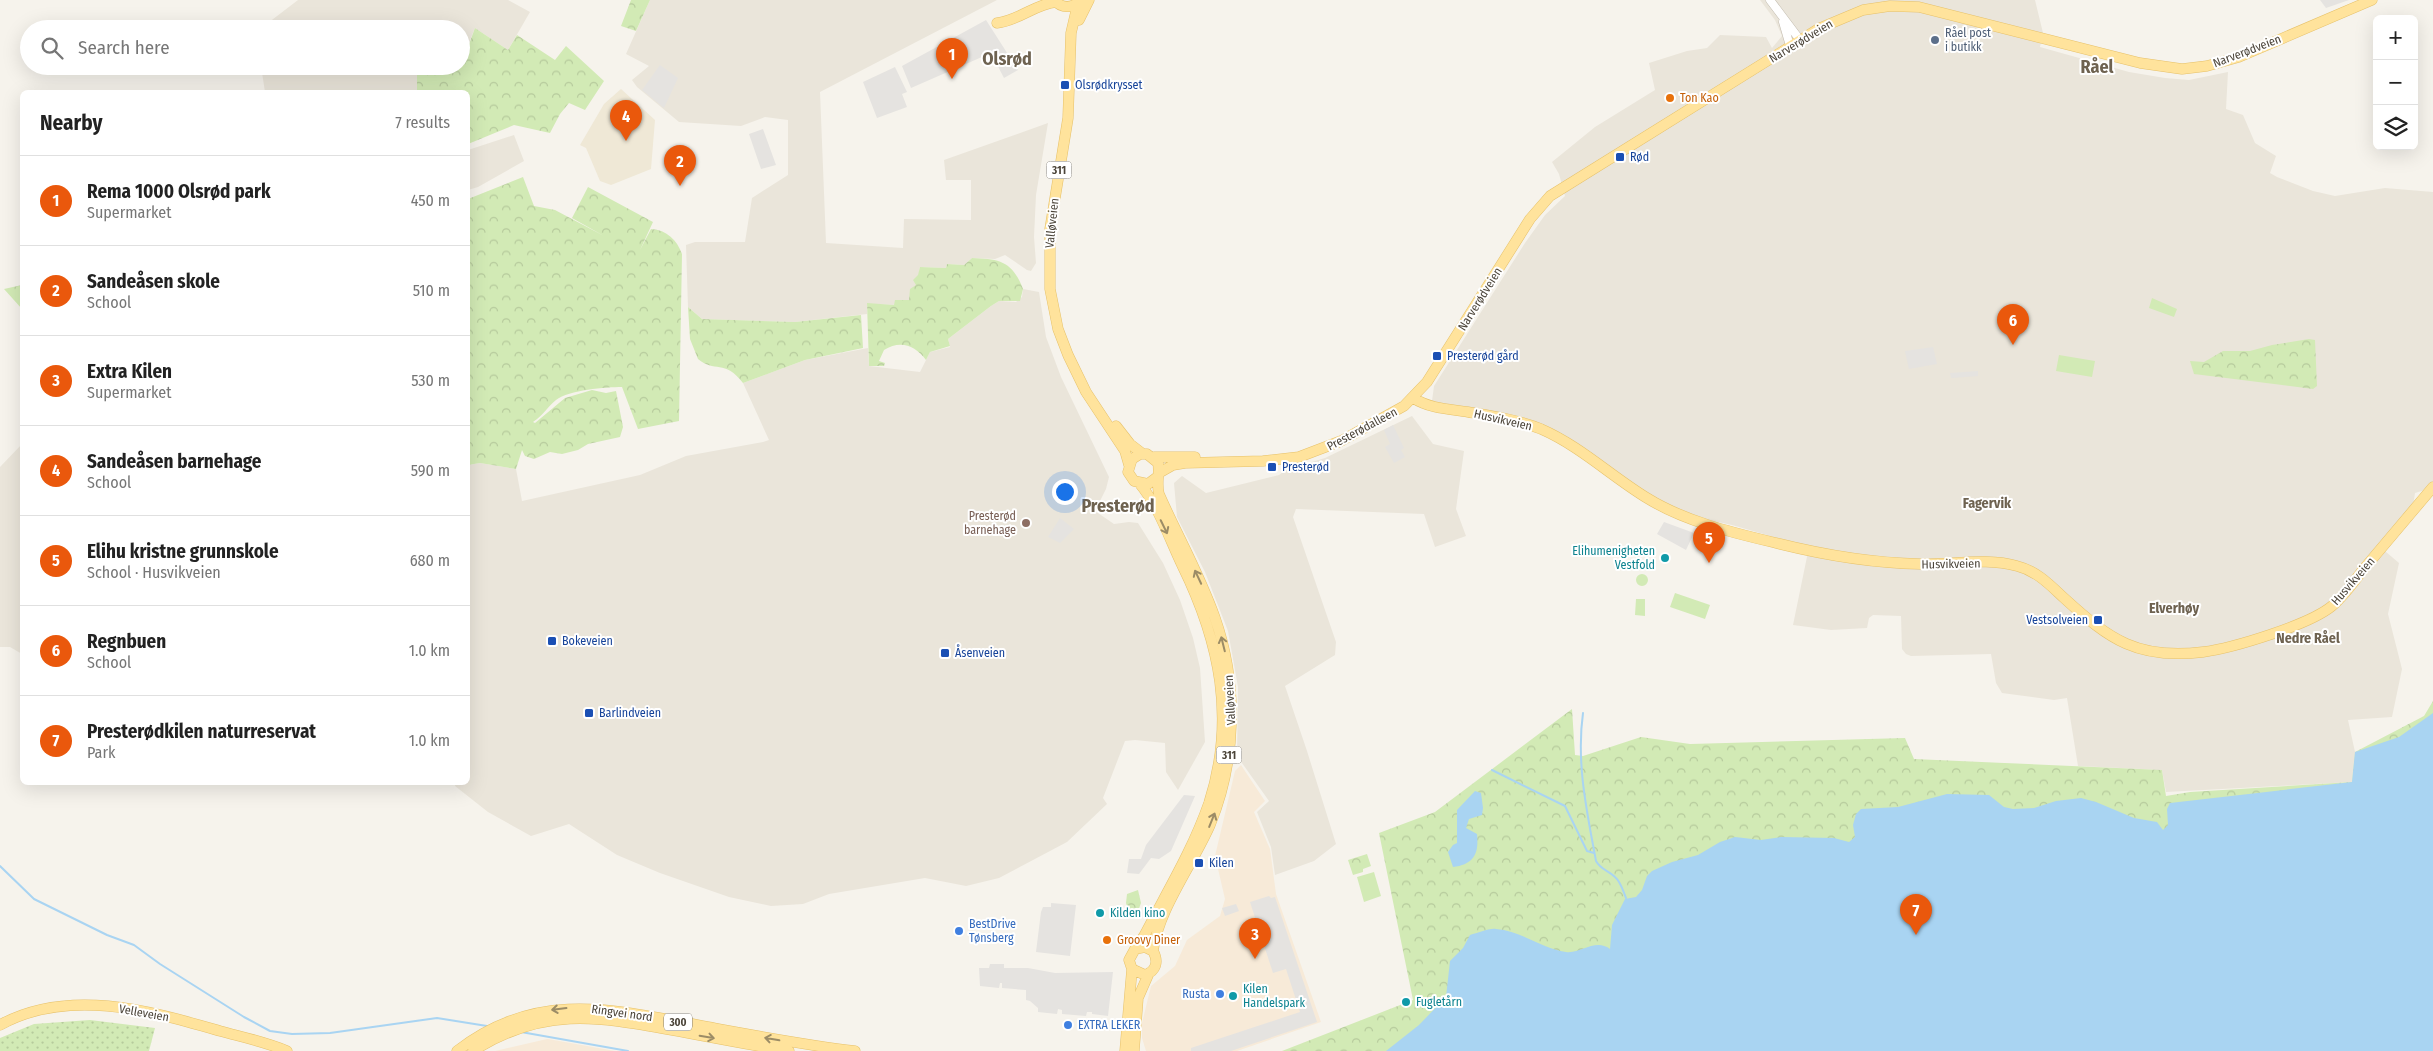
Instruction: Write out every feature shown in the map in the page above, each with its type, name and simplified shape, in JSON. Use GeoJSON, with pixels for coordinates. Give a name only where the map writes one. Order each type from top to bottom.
{"type":"FeatureCollection","features":[{"type":"Feature","properties":{"kind":"main road"},"geometry":{"type":"LineString","coordinates":[[1040,0],[997,23],[1005,22],[1040,6],[1057,3]]}},
{"type":"Feature","properties":{"kind":"main road"},"geometry":{"type":"LineString","coordinates":[[1072,48],[1079,21],[1089,0]]}},
{"type":"Feature","properties":{"kind":"main road","name":"Narverødveien"},"geometry":{"type":"LineString","coordinates":[[1413,398],[1435,371],[1530,219],[1550,196],[1736,82],[1790,46],[1834,21],[1863,10],[1890,6],[1910,6],[2150,66],[2192,69],[2239,56],[2372,0]]}},
{"type":"Feature","properties":{"kind":"main road","name":"311"},"geometry":{"type":"LineString","coordinates":[[1057,3],[1070,7],[1080,2]]}},
{"type":"Feature","properties":{"kind":"main road","name":"Valløveien"},"geometry":{"type":"LineString","coordinates":[[1080,2],[1071,32],[1072,48],[1068,118],[1052,210],[1048,266],[1058,329],[1086,392],[1125,451],[1129,465]]}},
{"type":"Feature","properties":{"kind":"main road","name":"Valløveien"},"geometry":{"type":"LineString","coordinates":[[1057,3],[1071,32]]}},
{"type":"Feature","properties":{"kind":"main road","name":"Valløveien"},"geometry":{"type":"LineString","coordinates":[[1080,379],[1128,442],[1143,454]]}},
{"type":"Feature","properties":{"kind":"main road","name":"Presterødalleen"},"geometry":{"type":"LineString","coordinates":[[1157,475],[1178,464],[1218,461],[1274,461],[1318,451],[1382,419],[1413,398]]}},
{"type":"Feature","properties":{"kind":"main road","name":"Husvikveien"},"geometry":{"type":"LineString","coordinates":[[1413,398],[1433,408],[1484,415],[1542,430],[1567,442],[1636,491],[1663,507],[1688,518],[1768,541],[1892,563],[1998,563],[2023,568],[2038,575],[2111,637],[2131,647],[2156,652],[2192,653],[2214,650],[2292,627],[2315,617],[2339,599],[2433,488]]}},
{"type":"Feature","properties":{"kind":"main road"},"geometry":{"type":"LineString","coordinates":[[1129,465],[1134,457],[1143,454]]}},
{"type":"Feature","properties":{"kind":"main road","name":"311"},"geometry":{"type":"LineString","coordinates":[[1143,454],[1154,457],[1158,463],[1157,475]]}},
{"type":"Feature","properties":{"kind":"main road","name":"Presterødalleen"},"geometry":{"type":"LineString","coordinates":[[1154,457],[1188,456],[1218,461]]}},
{"type":"Feature","properties":{"kind":"main road","name":"311"},"geometry":{"type":"LineString","coordinates":[[1129,465],[1130,476],[1140,484]]}},
{"type":"Feature","properties":{"kind":"main road"},"geometry":{"type":"LineString","coordinates":[[1140,484],[1151,483],[1157,475]]}},
{"type":"Feature","properties":{"kind":"main road","name":"Valløveien"},"geometry":{"type":"LineString","coordinates":[[1134,1051],[1138,998],[1149,973],[1156,965],[1156,957],[1153,952],[1159,926],[1202,843],[1216,809],[1226,772],[1232,721],[1229,674],[1217,622],[1204,589],[1159,494],[1157,475]]}},
{"type":"Feature","properties":{"kind":"main road","name":"Valløveien"},"geometry":{"type":"LineString","coordinates":[[1125,1051],[1132,969],[1129,960],[1149,928],[1203,818],[1217,771],[1223,723],[1221,681],[1210,629],[1190,580],[1151,500],[1140,484]]}},
{"type":"Feature","properties":{"kind":"main road"},"geometry":{"type":"LineString","coordinates":[[1135,949],[1145,947],[1153,952]]}},
{"type":"Feature","properties":{"kind":"main road"},"geometry":{"type":"LineString","coordinates":[[1132,969],[1140,974],[1149,973]]}},
{"type":"Feature","properties":{"kind":"main road","name":"Velleveien"},"geometry":{"type":"LineString","coordinates":[[0,1025],[32,1011],[52,1006],[110,1007],[181,1020],[287,1051]]}},
{"type":"Feature","properties":{"kind":"main road","name":"Ringvei nord"},"geometry":{"type":"LineString","coordinates":[[473,1051],[522,1017],[552,1010],[592,1008],[633,1013],[774,1040],[854,1051]]}},
{"type":"Feature","properties":{"kind":"main road","name":"Ringvei nord"},"geometry":{"type":"LineString","coordinates":[[457,1051],[490,1030],[521,1028],[564,1018],[598,1018],[789,1051]]}},
{"type":"Feature","properties":{"kind":"street"},"geometry":{"type":"LineString","coordinates":[[1770,0],[1783,20],[1800,40]]}},
{"type":"Feature","properties":{"kind":"street"},"geometry":{"type":"LineString","coordinates":[[1783,20],[1790,46]]}},
{"type":"Feature","properties":{"kind":"shaded area"},"geometry":{"type":"Polygon","coordinates":[[[298,0],[508,0],[530,12],[508,50],[475,28],[470,40],[470,20],[272,20],[298,0]]]}},
{"type":"Feature","properties":{"kind":"shaded area"},"geometry":{"type":"Polygon","coordinates":[[[650,0],[997,0],[820,92],[826,243],[903,248],[904,219],[971,220],[971,180],[946,180],[944,160],[1048,123],[1036,195],[1034,237],[1036,263],[1031,271],[1005,255],[995,259],[972,258],[964,265],[947,264],[946,268],[920,267],[917,285],[909,300],[895,305],[867,304],[867,314],[795,322],[702,319],[688,307],[686,245],[695,242],[745,242],[752,198],[788,175],[788,120],[765,117],[741,126],[679,122],[637,87],[632,80],[649,66],[626,54],[650,0]]]}},
{"type":"Feature","properties":{"kind":"shaded area"},"geometry":{"type":"Polygon","coordinates":[[[1760,0],[2035,0],[2043,33],[2040,47],[2129,72],[2165,78],[2189,80],[2228,72],[2226,109],[2243,115],[2255,143],[2276,156],[2270,173],[2277,177],[2313,191],[2335,196],[2385,188],[2433,192],[2433,481],[2425,490],[2415,493],[2413,506],[2379,546],[2399,563],[2388,614],[2402,669],[2392,717],[2348,720],[2355,752],[2352,782],[2166,792],[2162,770],[2078,766],[2067,698],[2054,700],[2002,693],[1996,683],[1991,654],[1911,656],[1906,654],[1902,649],[1901,616],[1873,615],[1869,618],[1867,628],[1831,630],[1793,625],[1809,547],[1732,525],[1691,516],[1651,495],[1545,427],[1437,406],[1432,401],[1434,386],[1525,243],[1545,215],[1565,196],[1559,174],[1552,162],[1595,127],[1655,90],[1649,63],[1687,51],[1707,48],[1720,35],[1766,37],[1772,48],[1782,36],[1775,20],[1760,0]]]}},
{"type":"Feature","properties":{"kind":"shaded area"},"geometry":{"type":"Polygon","coordinates":[[[2320,0],[2349,0],[2326,8],[2320,0]]]}},
{"type":"Feature","properties":{"kind":"shaded area"},"geometry":{"type":"Polygon","coordinates":[[[986,20],[1018,70],[1004,78],[991,53],[911,88],[902,66],[986,20]]]}},
{"type":"Feature","properties":{"kind":"shaded area"},"geometry":{"type":"Polygon","coordinates":[[[660,65],[678,78],[664,108],[642,90],[660,65]]]}},
{"type":"Feature","properties":{"kind":"shaded area"},"geometry":{"type":"Polygon","coordinates":[[[895,67],[907,92],[902,94],[907,107],[877,118],[863,82],[895,67]]]}},
{"type":"Feature","properties":{"kind":"shaded area"},"geometry":{"type":"Polygon","coordinates":[[[262,75],[417,75],[417,90],[265,90],[262,75]]]}},
{"type":"Feature","properties":{"kind":"shaded area"},"geometry":{"type":"Polygon","coordinates":[[[621,89],[655,120],[651,169],[611,185],[600,181],[586,148],[580,145],[604,104],[621,89]]]}},
{"type":"Feature","properties":{"kind":"shaded area"},"geometry":{"type":"Polygon","coordinates":[[[763,129],[776,165],[761,169],[749,134],[763,129]]]}},
{"type":"Feature","properties":{"kind":"shaded area"},"geometry":{"type":"Polygon","coordinates":[[[514,135],[524,161],[478,187],[470,189],[470,149],[514,135]]]}},
{"type":"Feature","properties":{"kind":"shaded area"},"geometry":{"type":"Polygon","coordinates":[[[1023,289],[1039,292],[1046,337],[1061,377],[1109,477],[1106,489],[1095,511],[1114,524],[1138,523],[1163,563],[1180,600],[1193,638],[1200,668],[1205,742],[1178,790],[1166,772],[1165,743],[1125,741],[1103,798],[1107,804],[1067,842],[999,878],[966,886],[925,878],[829,894],[803,904],[771,906],[729,897],[660,873],[617,855],[569,824],[531,836],[488,812],[455,786],[470,785],[470,465],[480,463],[516,469],[522,501],[640,475],[686,456],[763,442],[769,440],[743,383],[805,360],[868,348],[869,366],[920,372],[930,352],[950,347],[948,339],[991,306],[999,301],[1016,302],[1022,297],[1023,289]]]}},
{"type":"Feature","properties":{"kind":"shaded area"},"geometry":{"type":"Polygon","coordinates":[[[1933,347],[1937,364],[1909,369],[1905,351],[1933,347]]]}},
{"type":"Feature","properties":{"kind":"shaded area"},"geometry":{"type":"Polygon","coordinates":[[[1978,371],[1978,376],[1951,378],[1950,373],[1978,371]]]}},
{"type":"Feature","properties":{"kind":"shaded area"},"geometry":{"type":"Polygon","coordinates":[[[1412,416],[1433,444],[1464,451],[1456,509],[1466,536],[1435,547],[1424,514],[1296,509],[1293,517],[1336,642],[1335,655],[1285,686],[1336,844],[1314,861],[1275,875],[1271,847],[1257,812],[1269,801],[1237,756],[1238,687],[1228,631],[1205,572],[1177,517],[1174,483],[1182,476],[1206,493],[1279,475],[1286,470],[1325,458],[1412,416]]]}},
{"type":"Feature","properties":{"kind":"shaded area"},"geometry":{"type":"Polygon","coordinates":[[[1393,425],[1404,448],[1401,450],[1405,457],[1394,463],[1385,447],[1390,444],[1384,430],[1393,425]]]}},
{"type":"Feature","properties":{"kind":"shaded area"},"geometry":{"type":"Polygon","coordinates":[[[20,446],[20,653],[10,647],[0,647],[0,467],[20,446]]]}},
{"type":"Feature","properties":{"kind":"shaded area"},"geometry":{"type":"Polygon","coordinates":[[[1060,518],[1074,529],[1060,543],[1048,537],[1060,518]]]}},
{"type":"Feature","properties":{"kind":"shaded area"},"geometry":{"type":"Polygon","coordinates":[[[1664,522],[1694,533],[1686,550],[1657,534],[1664,522]]]}},
{"type":"Feature","properties":{"kind":"shaded area"},"geometry":{"type":"Polygon","coordinates":[[[1241,765],[1265,801],[1254,812],[1270,849],[1276,894],[1321,1022],[1237,1051],[1146,1051],[1142,1038],[1142,1023],[1151,986],[1175,966],[1187,940],[1220,916],[1225,899],[1215,856],[1235,771],[1241,765]]]}},
{"type":"Feature","properties":{"kind":"shaded area"},"geometry":{"type":"Polygon","coordinates":[[[1184,795],[1195,796],[1171,851],[1159,859],[1151,858],[1139,874],[1127,873],[1129,859],[1141,859],[1146,845],[1184,795]]]}},
{"type":"Feature","properties":{"kind":"shaded area"},"geometry":{"type":"Polygon","coordinates":[[[1269,896],[1271,898],[1275,897],[1317,1022],[1231,1051],[1191,1051],[1191,1048],[1300,1012],[1286,969],[1273,973],[1250,902],[1269,896]]]}},
{"type":"Feature","properties":{"kind":"shaded area"},"geometry":{"type":"Polygon","coordinates":[[[1051,903],[1076,905],[1070,956],[1036,952],[1041,912],[1043,907],[1051,907],[1051,903]]]}},
{"type":"Feature","properties":{"kind":"shaded area"},"geometry":{"type":"Polygon","coordinates":[[[1236,904],[1239,911],[1225,916],[1222,908],[1236,904]]]}},
{"type":"Feature","properties":{"kind":"shaded area"},"geometry":{"type":"Polygon","coordinates":[[[990,964],[1004,964],[1004,968],[1028,968],[1055,973],[1113,972],[1108,1016],[1092,1014],[1092,1012],[1087,1012],[1086,1016],[1062,1014],[1062,1010],[1058,1009],[1057,1014],[1038,1012],[1038,1008],[1026,1000],[1026,990],[1002,988],[1002,983],[1000,983],[999,988],[980,986],[979,968],[989,968],[990,964]]]}},
{"type":"Feature","properties":{"kind":"shaded area"},"geometry":{"type":"Polygon","coordinates":[[[548,1039],[615,1051],[495,1051],[548,1039]]]}},
{"type":"Feature","properties":{"kind":"green space"},"geometry":{"type":"Polygon","coordinates":[[[631,0],[650,0],[636,31],[621,26],[631,0]]]}},
{"type":"Feature","properties":{"kind":"green space"},"geometry":{"type":"Polygon","coordinates":[[[475,28],[508,50],[517,35],[555,60],[566,46],[604,81],[585,110],[569,103],[560,114],[550,133],[514,125],[470,143],[470,90],[417,90],[417,75],[470,75],[470,42],[475,28]]]}},
{"type":"Feature","properties":{"kind":"green space"},"geometry":{"type":"Polygon","coordinates":[[[523,177],[534,206],[555,210],[604,236],[572,218],[588,187],[653,222],[640,250],[651,229],[662,231],[671,237],[682,254],[679,421],[638,429],[622,387],[578,391],[556,400],[533,422],[535,423],[565,398],[592,390],[606,393],[616,391],[623,427],[620,437],[588,444],[578,450],[562,454],[550,452],[534,459],[525,456],[522,450],[516,469],[480,463],[470,465],[470,198],[523,177]]]}},
{"type":"Feature","properties":{"kind":"green space"},"geometry":{"type":"Polygon","coordinates":[[[972,258],[990,259],[1004,263],[1009,267],[1014,272],[1023,289],[1020,301],[999,301],[991,306],[948,339],[950,346],[930,352],[926,360],[912,348],[896,345],[884,350],[879,361],[885,363],[884,366],[869,366],[867,303],[894,305],[895,300],[909,300],[910,289],[916,285],[913,280],[918,275],[920,267],[946,268],[947,264],[964,265],[972,258]]]}},
{"type":"Feature","properties":{"kind":"green space"},"geometry":{"type":"Polygon","coordinates":[[[20,285],[20,307],[4,289],[20,285]]]}},
{"type":"Feature","properties":{"kind":"green space"},"geometry":{"type":"Polygon","coordinates":[[[2152,298],[2177,309],[2174,317],[2149,308],[2152,298]]]}},
{"type":"Feature","properties":{"kind":"green space"},"geometry":{"type":"Polygon","coordinates":[[[688,307],[702,319],[795,322],[861,315],[863,348],[805,360],[743,383],[731,371],[709,365],[698,359],[690,339],[688,307]]]}},
{"type":"Feature","properties":{"kind":"green space"},"geometry":{"type":"Polygon","coordinates":[[[2309,339],[2315,340],[2317,386],[2313,389],[2194,374],[2190,361],[2204,362],[2223,351],[2250,351],[2309,339]]]}},
{"type":"Feature","properties":{"kind":"green space"},"geometry":{"type":"Polygon","coordinates":[[[2059,355],[2095,361],[2092,377],[2056,371],[2059,355]]]}},
{"type":"Feature","properties":{"kind":"green space"},"geometry":{"type":"Polygon","coordinates":[[[1640,574],[1644,574],[1648,580],[1644,586],[1640,586],[1636,582],[1636,578],[1640,574]]]}},
{"type":"Feature","properties":{"kind":"green space"},"geometry":{"type":"Polygon","coordinates":[[[1675,593],[1710,605],[1705,619],[1670,607],[1675,593]]]}},
{"type":"Feature","properties":{"kind":"green space"},"geometry":{"type":"Polygon","coordinates":[[[1636,599],[1645,599],[1645,616],[1635,615],[1636,599]]]}},
{"type":"Feature","properties":{"kind":"green space"},"geometry":{"type":"Polygon","coordinates":[[[2433,701],[2433,1051],[1282,1051],[1413,1000],[1379,833],[1435,812],[1572,709],[1575,755],[1583,756],[1641,737],[1690,744],[1905,738],[1914,759],[2162,770],[2166,796],[2190,792],[2352,782],[2355,752],[2424,716],[2433,701]]]}},
{"type":"Feature","properties":{"kind":"green space"},"geometry":{"type":"Polygon","coordinates":[[[1367,854],[1371,866],[1363,869],[1363,872],[1353,875],[1348,860],[1367,854]]]}},
{"type":"Feature","properties":{"kind":"green space"},"geometry":{"type":"Polygon","coordinates":[[[1374,872],[1381,896],[1364,902],[1357,877],[1374,872]]]}},
{"type":"Feature","properties":{"kind":"green space"},"geometry":{"type":"Polygon","coordinates":[[[1138,890],[1141,903],[1137,914],[1128,910],[1126,903],[1127,894],[1138,890]]]}},
{"type":"Feature","properties":{"kind":"green space"},"geometry":{"type":"Polygon","coordinates":[[[90,1020],[155,1028],[149,1051],[0,1051],[0,1038],[34,1024],[90,1020]]]}},
{"type":"Feature","properties":{"kind":"water"},"geometry":{"type":"Polygon","coordinates":[[[2433,713],[2433,1051],[1386,1051],[1419,1025],[1446,997],[1450,961],[1463,948],[1470,935],[1496,929],[1505,930],[1566,952],[1599,945],[1610,949],[1612,925],[1625,899],[1636,897],[1642,890],[1647,876],[1652,871],[1672,862],[1698,855],[1720,842],[1735,837],[1761,840],[1781,837],[1834,838],[1849,842],[1855,837],[1853,825],[1856,814],[1861,809],[1898,807],[1947,794],[1989,795],[2004,807],[2013,809],[2034,808],[2056,801],[2081,798],[2096,802],[2134,818],[2157,822],[2163,830],[2168,825],[2167,809],[2170,803],[2352,782],[2355,752],[2399,737],[2433,713]]]}},
{"type":"Feature","properties":{"kind":"water"},"geometry":{"type":"Polygon","coordinates":[[[1475,791],[1481,793],[1482,815],[1469,819],[1466,828],[1477,834],[1476,852],[1470,861],[1453,867],[1448,852],[1457,843],[1457,810],[1475,791]]]}},
{"type":"Feature","properties":{"kind":"waterway"},"geometry":{"type":"LineString","coordinates":[[1583,713],[1581,732],[1583,787],[1596,861],[1617,879],[1626,898]]}},
{"type":"Feature","properties":{"kind":"waterway"},"geometry":{"type":"LineString","coordinates":[[1492,770],[1565,806],[1587,851],[1594,853]]}},
{"type":"Feature","properties":{"kind":"waterway"},"geometry":{"type":"LineString","coordinates":[[0,866],[34,899],[107,935],[134,945],[160,964],[244,1017],[270,1031],[292,1034],[330,1033],[437,1018],[487,1026]]}},
{"type":"Feature","properties":{"kind":"waterway"},"geometry":{"type":"LineString","coordinates":[[521,1032],[628,1051]]}},
{"type":"Feature","properties":{"kind":"place","name":"Råel post i butikk"},"geometry":{"type":"Point","coordinates":[1935,40]}},
{"type":"Feature","properties":{"kind":"place","name":"Rema 1000 Olsrød park"},"geometry":{"type":"Point","coordinates":[952,79]}},
{"type":"Feature","properties":{"kind":"place","name":"Olsrødkrysset"},"geometry":{"type":"Point","coordinates":[1065,85]}},
{"type":"Feature","properties":{"kind":"place","name":"Ton Kao"},"geometry":{"type":"Point","coordinates":[1670,98]}},
{"type":"Feature","properties":{"kind":"place","name":"Sandeåsen barnehage"},"geometry":{"type":"Point","coordinates":[626,141]}},
{"type":"Feature","properties":{"kind":"place","name":"Rød"},"geometry":{"type":"Point","coordinates":[1620,157]}},
{"type":"Feature","properties":{"kind":"place","name":"Sandeåsen skole"},"geometry":{"type":"Point","coordinates":[680,186]}},
{"type":"Feature","properties":{"kind":"place","name":"Regnbuen"},"geometry":{"type":"Point","coordinates":[2013,345]}},
{"type":"Feature","properties":{"kind":"place","name":"Presterød gård"},"geometry":{"type":"Point","coordinates":[1437,356]}},
{"type":"Feature","properties":{"kind":"place","name":"Presterød"},"geometry":{"type":"Point","coordinates":[1272,467]}},
{"type":"Feature","properties":{"kind":"place","name":"Presterød barnehage"},"geometry":{"type":"Point","coordinates":[1026,523]}},
{"type":"Feature","properties":{"kind":"place","name":"Elihumenigheten Vestfold"},"geometry":{"type":"Point","coordinates":[1665,558]}},
{"type":"Feature","properties":{"kind":"place","name":"Elihu kristne grunnskole"},"geometry":{"type":"Point","coordinates":[1709,563]}},
{"type":"Feature","properties":{"kind":"place","name":"Vestsolveien"},"geometry":{"type":"Point","coordinates":[2098,620]}},
{"type":"Feature","properties":{"kind":"place","name":"Bokeveien"},"geometry":{"type":"Point","coordinates":[552,641]}},
{"type":"Feature","properties":{"kind":"place","name":"Åsenveien"},"geometry":{"type":"Point","coordinates":[945,653]}},
{"type":"Feature","properties":{"kind":"place","name":"Barlindveien"},"geometry":{"type":"Point","coordinates":[589,713]}},
{"type":"Feature","properties":{"kind":"place","name":"Kilen"},"geometry":{"type":"Point","coordinates":[1199,863]}},
{"type":"Feature","properties":{"kind":"place","name":"Kilden kino"},"geometry":{"type":"Point","coordinates":[1100,913]}},
{"type":"Feature","properties":{"kind":"place","name":"BestDrive Tønsberg"},"geometry":{"type":"Point","coordinates":[959,931]}},
{"type":"Feature","properties":{"kind":"place","name":"Presterødkilen naturreservat"},"geometry":{"type":"Point","coordinates":[1916,935]}},
{"type":"Feature","properties":{"kind":"place","name":"Groovy Diner"},"geometry":{"type":"Point","coordinates":[1107,940]}},
{"type":"Feature","properties":{"kind":"place","name":"Extra Kilen"},"geometry":{"type":"Point","coordinates":[1255,959]}},
{"type":"Feature","properties":{"kind":"place","name":"Rusta"},"geometry":{"type":"Point","coordinates":[1220,994]}},
{"type":"Feature","properties":{"kind":"place","name":"Kilen Handelspark"},"geometry":{"type":"Point","coordinates":[1233,996]}},
{"type":"Feature","properties":{"kind":"place","name":"Fugletårn"},"geometry":{"type":"Point","coordinates":[1406,1002]}},
{"type":"Feature","properties":{"kind":"place","name":"EXTRA LEKER"},"geometry":{"type":"Point","coordinates":[1068,1025]}},
{"type":"Feature","properties":{"kind":"district","name":"Olsrød"},"geometry":{"type":"Point","coordinates":[1007,59]}},
{"type":"Feature","properties":{"kind":"district","name":"Råel"},"geometry":{"type":"Point","coordinates":[2097,67]}},
{"type":"Feature","properties":{"kind":"district","name":"Fagervik"},"geometry":{"type":"Point","coordinates":[1987,503]}},
{"type":"Feature","properties":{"kind":"district","name":"Presterød"},"geometry":{"type":"Point","coordinates":[1118,506]}},
{"type":"Feature","properties":{"kind":"district","name":"Elverhøy"},"geometry":{"type":"Point","coordinates":[2174,608]}},
{"type":"Feature","properties":{"kind":"district","name":"Nedre Råel"},"geometry":{"type":"Point","coordinates":[2308,638]}}]}
